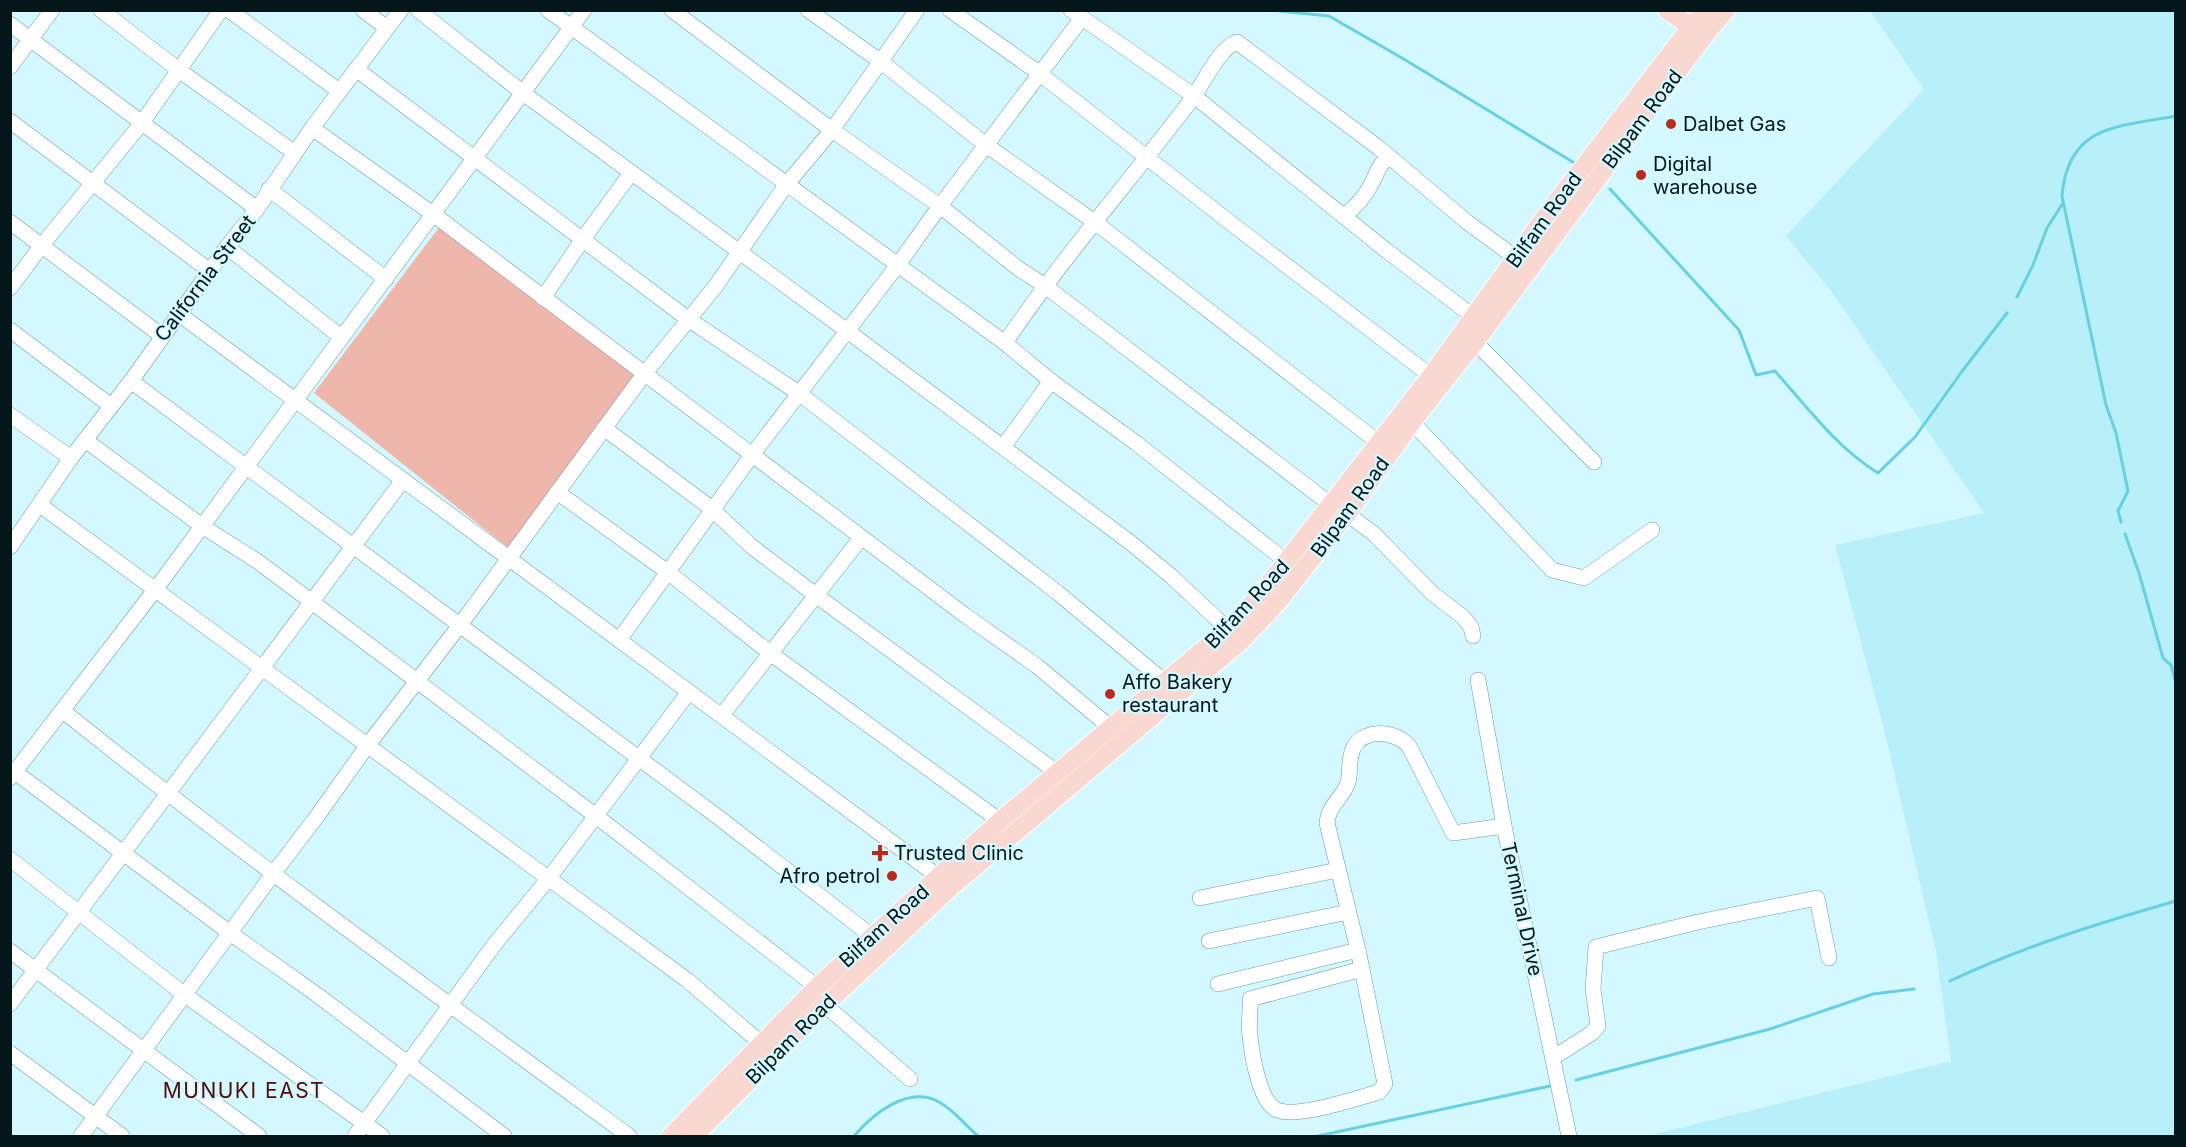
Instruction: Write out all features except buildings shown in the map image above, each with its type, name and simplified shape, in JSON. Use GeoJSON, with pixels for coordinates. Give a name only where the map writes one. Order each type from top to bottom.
{"type":"FeatureCollection","features":[{"type":"Feature","properties":{"kind":"main road"},"geometry":{"type":"LineString","coordinates":[[1667,10],[1705,35]]}},
{"type":"Feature","properties":{"kind":"main road","name":"Bilfam Road"},"geometry":{"type":"LineString","coordinates":[[671,1137],[768,1049],[817,987],[1000,821],[1166,683],[1234,635],[1330,504],[1431,376],[1565,190],[1704,10]]}},
{"type":"Feature","properties":{"kind":"main road","name":"Bilpam Road"},"geometry":{"type":"LineString","coordinates":[[694,1137],[768,1049],[825,1005],[942,895],[1234,635],[1276,603],[1347,514],[1412,422],[1726,10]]}},
{"type":"Feature","properties":{"kind":"street"},"geometry":{"type":"LineString","coordinates":[[10,67],[52,10]]}},
{"type":"Feature","properties":{"kind":"street"},"geometry":{"type":"LineString","coordinates":[[101,10],[180,71],[295,153]]}},
{"type":"Feature","properties":{"kind":"street"},"geometry":{"type":"LineString","coordinates":[[10,288],[42,245],[141,124],[221,10]]}},
{"type":"Feature","properties":{"kind":"street"},"geometry":{"type":"LineString","coordinates":[[229,10],[339,91]]}},
{"type":"Feature","properties":{"kind":"street"},"geometry":{"type":"LineString","coordinates":[[363,10],[387,28]]}},
{"type":"Feature","properties":{"kind":"street","name":"California Street"},"geometry":{"type":"LineString","coordinates":[[13,538],[40,505],[70,458],[131,381],[257,208],[312,128],[401,10]]}},
{"type":"Feature","properties":{"kind":"street"},"geometry":{"type":"LineString","coordinates":[[418,10],[523,93],[1131,543],[1171,576],[1234,635]]}},
{"type":"Feature","properties":{"kind":"street"},"geometry":{"type":"LineString","coordinates":[[548,10],[1005,343],[1287,562]]}},
{"type":"Feature","properties":{"kind":"street"},"geometry":{"type":"LineString","coordinates":[[504,1137],[316,994],[124,853],[13,775],[155,590],[584,10]]}},
{"type":"Feature","properties":{"kind":"street"},"geometry":{"type":"LineString","coordinates":[[672,10],[832,130],[940,206],[1019,269],[1044,285],[1330,504]]}},
{"type":"Feature","properties":{"kind":"street"},"geometry":{"type":"LineString","coordinates":[[808,10],[880,61],[986,146],[1095,223],[1379,443]]}},
{"type":"Feature","properties":{"kind":"street"},"geometry":{"type":"LineString","coordinates":[[81,1137],[367,746],[460,625],[604,428],[715,287],[786,185],[832,130],[917,10]]}},
{"type":"Feature","properties":{"kind":"street"},"geometry":{"type":"LineString","coordinates":[[950,10],[1039,73],[1431,376]]}},
{"type":"Feature","properties":{"kind":"street"},"geometry":{"type":"LineString","coordinates":[[619,640],[752,455],[986,146],[1039,73],[1077,14],[1194,96],[1405,266],[1474,317]]}},
{"type":"Feature","properties":{"kind":"street"},"geometry":{"type":"LineString","coordinates":[[10,24],[141,124],[257,208]]}},
{"type":"Feature","properties":{"kind":"street"},"geometry":{"type":"LineString","coordinates":[[1005,343],[1044,285],[1194,96],[1225,50],[1237,42],[1390,157],[1467,222],[1516,258]]}},
{"type":"Feature","properties":{"kind":"street"},"geometry":{"type":"LineString","coordinates":[[356,69],[688,319],[800,394],[1058,593],[1166,683]]}},
{"type":"Feature","properties":{"kind":"street"},"geometry":{"type":"LineString","coordinates":[[10,121],[210,271]]}},
{"type":"Feature","properties":{"kind":"street"},"geometry":{"type":"LineString","coordinates":[[312,128],[433,214],[861,538],[1037,666],[1111,728]]}},
{"type":"Feature","properties":{"kind":"street"},"geometry":{"type":"LineString","coordinates":[[1344,216],[1355,208],[1372,182],[1378,166],[1390,157]]}},
{"type":"Feature","properties":{"kind":"street"},"geometry":{"type":"LineString","coordinates":[[543,298],[631,173]]}},
{"type":"Feature","properties":{"kind":"street"},"geometry":{"type":"LineString","coordinates":[[269,189],[386,279]]}},
{"type":"Feature","properties":{"kind":"street"},"geometry":{"type":"LineString","coordinates":[[10,222],[162,336]]}},
{"type":"Feature","properties":{"kind":"street"},"geometry":{"type":"LineString","coordinates":[[227,248],[341,337]]}},
{"type":"Feature","properties":{"kind":"street"},"geometry":{"type":"LineString","coordinates":[[179,314],[939,877]]}},
{"type":"Feature","properties":{"kind":"street"},"geometry":{"type":"LineString","coordinates":[[10,330],[111,406]]}},
{"type":"Feature","properties":{"kind":"street"},"geometry":{"type":"LineString","coordinates":[[1475,342],[1594,462]]}},
{"type":"Feature","properties":{"kind":"street"},"geometry":{"type":"LineString","coordinates":[[131,381],[640,759],[873,937]]}},
{"type":"Feature","properties":{"kind":"street"},"geometry":{"type":"LineString","coordinates":[[1003,447],[1051,381]]}},
{"type":"Feature","properties":{"kind":"street"},"geometry":{"type":"LineString","coordinates":[[10,415],[70,458]]}},
{"type":"Feature","properties":{"kind":"street"},"geometry":{"type":"LineString","coordinates":[[1412,422],[1552,570],[1584,578],[1652,530]]}},
{"type":"Feature","properties":{"kind":"street"},"geometry":{"type":"LineString","coordinates":[[604,428],[712,510],[752,546],[817,596],[1059,774]]}},
{"type":"Feature","properties":{"kind":"street"},"geometry":{"type":"LineString","coordinates":[[85,440],[202,526],[257,561],[312,602],[596,816],[817,987]]}},
{"type":"Feature","properties":{"kind":"street"},"geometry":{"type":"LineString","coordinates":[[10,1004],[404,480]]}},
{"type":"Feature","properties":{"kind":"street"},"geometry":{"type":"LineString","coordinates":[[557,492],[669,573],[770,653],[1000,821]]}},
{"type":"Feature","properties":{"kind":"street"},"geometry":{"type":"LineString","coordinates":[[40,505],[687,980],[768,1049]]}},
{"type":"Feature","properties":{"kind":"street"},"geometry":{"type":"LineString","coordinates":[[1347,514],[1373,533],[1433,594],[1463,617],[1471,627],[1473,636]]}},
{"type":"Feature","properties":{"kind":"street"},"geometry":{"type":"LineString","coordinates":[[722,715],[861,538]]}},
{"type":"Feature","properties":{"kind":"street","name":"Terminal Drive"},"geometry":{"type":"LineString","coordinates":[[1478,680],[1504,826],[1569,1137]]}},
{"type":"Feature","properties":{"kind":"street"},"geometry":{"type":"LineString","coordinates":[[355,1137],[494,945],[549,878],[689,692]]}},
{"type":"Feature","properties":{"kind":"street"},"geometry":{"type":"LineString","coordinates":[[63,711],[168,795],[273,874],[630,1137]]}},
{"type":"Feature","properties":{"kind":"street"},"geometry":{"type":"LineString","coordinates":[[1362,969],[1250,999],[1250,1038],[1258,1078],[1266,1100],[1275,1109],[1287,1113],[1317,1109],[1379,1092],[1385,1084],[1362,969],[1358,950],[1328,823],[1329,812],[1348,782],[1350,757],[1361,738],[1370,735],[1398,736],[1409,746],[1453,833],[1504,826]]}},
{"type":"Feature","properties":{"kind":"street"},"geometry":{"type":"LineString","coordinates":[[10,859],[185,995],[382,1137]]}},
{"type":"Feature","properties":{"kind":"street"},"geometry":{"type":"LineString","coordinates":[[1200,898],[1338,870]]}},
{"type":"Feature","properties":{"kind":"street"},"geometry":{"type":"LineString","coordinates":[[1554,1057],[1593,1033],[1598,1026],[1593,989],[1596,947],[1698,922],[1818,898],[1829,958]]}},
{"type":"Feature","properties":{"kind":"street"},"geometry":{"type":"LineString","coordinates":[[1209,941],[1348,912]]}},
{"type":"Feature","properties":{"kind":"street"},"geometry":{"type":"LineString","coordinates":[[1218,984],[1358,950]]}},
{"type":"Feature","properties":{"kind":"street"},"geometry":{"type":"LineString","coordinates":[[10,951],[259,1137]]}},
{"type":"Feature","properties":{"kind":"street"},"geometry":{"type":"LineString","coordinates":[[825,1005],[910,1079]]}},
{"type":"Feature","properties":{"kind":"street"},"geometry":{"type":"LineString","coordinates":[[10,1053],[122,1137]]}},
{"type":"Feature","properties":{"kind":"shaded area"},"geometry":{"type":"Polygon","coordinates":[[[1870,11],[2175,11],[2175,1136],[1647,1136],[1951,1061],[1936,952],[1885,733],[1835,545],[1984,513],[1831,291],[1786,236],[1924,89],[1870,11]]]}},
{"type":"Feature","properties":{"kind":"shaded area"},"geometry":{"type":"Polygon","coordinates":[[[440,226],[641,379],[512,551],[314,393],[440,226]]]}},
{"type":"Feature","properties":{"kind":"waterway"},"geometry":{"type":"LineString","coordinates":[[1270,10],[1329,16],[1576,164]]}},
{"type":"Feature","properties":{"kind":"waterway"},"geometry":{"type":"LineString","coordinates":[[2121,522],[2118,511],[2128,491],[2116,433],[2106,405],[2062,196],[2066,172],[2074,155],[2085,142],[2116,127],[2176,116]]}},
{"type":"Feature","properties":{"kind":"waterway"},"geometry":{"type":"LineString","coordinates":[[1610,189],[1739,330],[1756,375],[1775,371],[1849,452],[1878,473],[1915,437],[2007,313]]}},
{"type":"Feature","properties":{"kind":"waterway"},"geometry":{"type":"LineString","coordinates":[[2017,297],[2033,265],[2047,228],[2063,203]]}},
{"type":"Feature","properties":{"kind":"waterway"},"geometry":{"type":"LineString","coordinates":[[2125,534],[2139,573],[2163,658],[2171,665],[2176,683]]}},
{"type":"Feature","properties":{"kind":"waterway"},"geometry":{"type":"LineString","coordinates":[[1950,981],[2061,936],[2176,901]]}},
{"type":"Feature","properties":{"kind":"waterway"},"geometry":{"type":"LineString","coordinates":[[1576,1080],[1770,1029],[1873,994],[1914,989]]}},
{"type":"Feature","properties":{"kind":"waterway"},"geometry":{"type":"LineString","coordinates":[[1318,1136],[1550,1086]]}},
{"type":"Feature","properties":{"kind":"waterway"},"geometry":{"type":"LineString","coordinates":[[854,1136],[881,1111],[903,1099],[915,1097],[927,1098],[944,1105],[978,1136]]}},
{"type":"Feature","properties":{"kind":"place","name":"Dalbet Gas"},"geometry":{"type":"Point","coordinates":[1671,124]}},
{"type":"Feature","properties":{"kind":"place","name":"Digital warehouse"},"geometry":{"type":"Point","coordinates":[1641,175]}},
{"type":"Feature","properties":{"kind":"place","name":"Affo Bakery restaurant"},"geometry":{"type":"Point","coordinates":[1110,694]}},
{"type":"Feature","properties":{"kind":"place","name":"Trusted Clinic"},"geometry":{"type":"Point","coordinates":[880,853]}},
{"type":"Feature","properties":{"kind":"place","name":"Afro petrol"},"geometry":{"type":"Point","coordinates":[892,876]}},
{"type":"Feature","properties":{"kind":"district","name":"MUNUKI EAST"},"geometry":{"type":"Point","coordinates":[244,1091]}}]}
